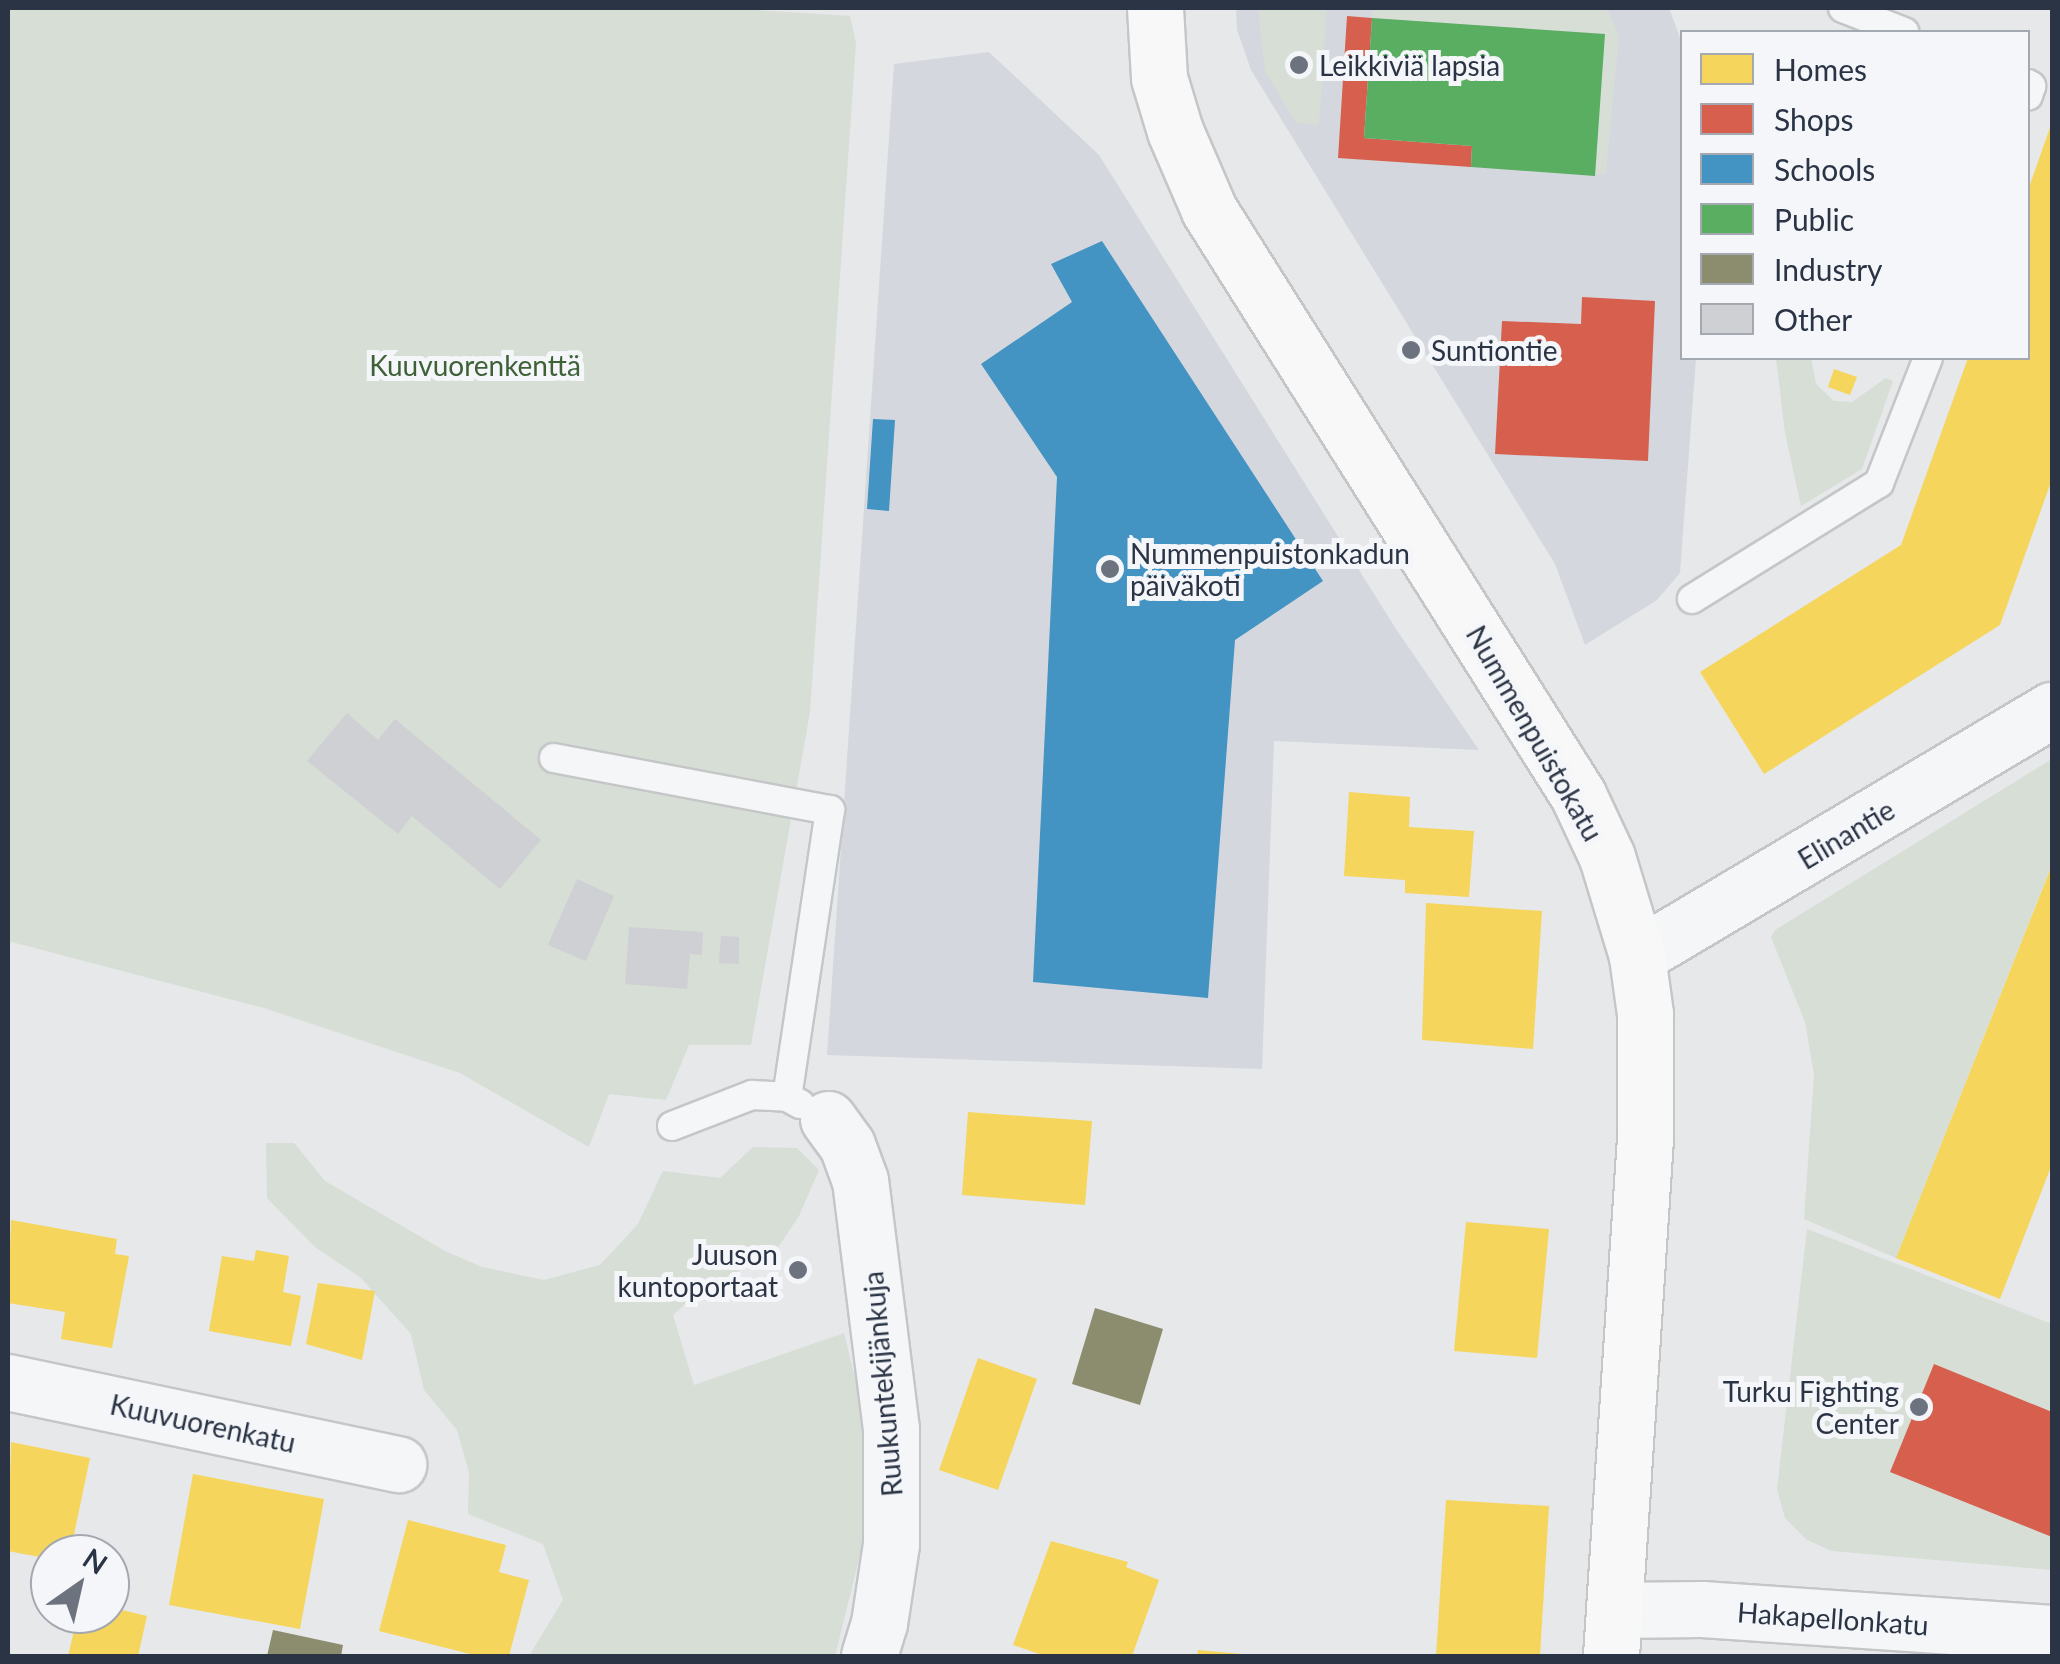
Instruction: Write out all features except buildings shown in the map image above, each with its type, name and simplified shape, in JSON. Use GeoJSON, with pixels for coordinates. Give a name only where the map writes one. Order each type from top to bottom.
{"type":"FeatureCollection","features":[{"type":"Feature","properties":{"kind":"street","name":"Nummenpuistokatu"},"geometry":{"type":"LineString","coordinates":[[1155,8],[1159,78],[1175,131],[1210,210],[1578,794],[1607,856],[1637,956],[1645,1014],[1645,1138],[1613,1633]]}},
{"type":"Feature","properties":{"kind":"street","name":"Elinantie"},"geometry":{"type":"LineString","coordinates":[[1637,956],[2052,710]]}},
{"type":"Feature","properties":{"kind":"street","name":"Ruukuntekijänkuja"},"geometry":{"type":"LineString","coordinates":[[808,1108],[846,1145],[860,1180],[891,1429],[891,1544],[879,1623],[868,1656]]}},
{"type":"Feature","properties":{"kind":"street","name":"Kuuvuorenkatu"},"geometry":{"type":"LineString","coordinates":[[8,1382],[398,1464]]}},
{"type":"Feature","properties":{"kind":"street","name":"Hakapellonkatu"},"geometry":{"type":"LineString","coordinates":[[1613,1633],[1702,1609],[2052,1633]]}},
{"type":"Feature","properties":{"kind":"lane"},"geometry":{"type":"LineString","coordinates":[[1843,8],[1899,30]]}},
{"type":"Feature","properties":{"kind":"lane"},"geometry":{"type":"LineString","coordinates":[[1692,599],[1879,484],[1927,360]]}},
{"type":"Feature","properties":{"kind":"lane"},"geometry":{"type":"LineString","coordinates":[[554,758],[830,810],[808,1108],[752,1095],[672,1126]]}},
{"type":"Feature","properties":{"kind":"shaded area"},"geometry":{"type":"Polygon","coordinates":[[[1236,8],[1669,8],[1680,38],[1680,360],[1696,360],[1680,573],[1657,600],[1585,645],[1555,564],[1251,70],[1237,30],[1236,8]]]}},
{"type":"Feature","properties":{"kind":"shaded area","name":"Nummenpuistonkadun päiväkoti"},"geometry":{"type":"Polygon","coordinates":[[[989,52],[1099,155],[1396,629],[1479,750],[1274,741],[1262,1069],[827,1055],[894,64],[989,52]]]}},
{"type":"Feature","properties":{"kind":"green space","name":"Kuuvuorenkenttä"},"geometry":{"type":"Polygon","coordinates":[[[8,8],[723,8],[850,16],[856,43],[810,712],[751,1045],[689,1045],[666,1100],[609,1094],[589,1147],[460,1073],[264,1008],[8,941],[8,8]]]}},
{"type":"Feature","properties":{"kind":"green space"},"geometry":{"type":"Polygon","coordinates":[[[1258,8],[1327,8],[1319,125],[1296,123],[1265,72],[1258,8]]]}},
{"type":"Feature","properties":{"kind":"green space"},"geometry":{"type":"Polygon","coordinates":[[[1373,8],[1607,8],[1619,36],[1606,174],[1595,174],[1604,34],[1372,18],[1373,8]]]}},
{"type":"Feature","properties":{"kind":"green space"},"geometry":{"type":"Polygon","coordinates":[[[1776,360],[1811,360],[1816,384],[1834,401],[1852,402],[1886,378],[1893,381],[1862,469],[1801,506],[1785,433],[1776,360]]]}},
{"type":"Feature","properties":{"kind":"green space"},"geometry":{"type":"Polygon","coordinates":[[[2052,759],[2052,864],[1896,1258],[1804,1219],[1814,1075],[1805,1022],[1771,937],[1775,930],[2052,759]]]}},
{"type":"Feature","properties":{"kind":"green space"},"geometry":{"type":"Polygon","coordinates":[[[266,1143],[294,1143],[325,1181],[445,1251],[482,1267],[544,1280],[600,1265],[638,1224],[663,1171],[720,1178],[753,1147],[797,1148],[819,1170],[799,1216],[773,1255],[702,1288],[673,1315],[694,1385],[844,1333],[870,1439],[863,1543],[835,1656],[529,1656],[563,1600],[543,1544],[468,1514],[469,1473],[457,1430],[424,1390],[411,1334],[360,1277],[315,1247],[267,1198],[266,1143]]]}},
{"type":"Feature","properties":{"kind":"green space","name":"Turku Fighting Center"},"geometry":{"type":"Polygon","coordinates":[[[1807,1229],[2052,1324],[2052,1570],[1832,1551],[1807,1540],[1785,1518],[1777,1489],[1807,1229]]]}},
{"type":"Feature","properties":{"kind":"place","name":"Leikkiviä lapsia"},"geometry":{"type":"Point","coordinates":[1299,65]}},
{"type":"Feature","properties":{"kind":"place","name":"Suntiontie"},"geometry":{"type":"Point","coordinates":[1411,350]}},
{"type":"Feature","properties":{"kind":"place","name":"Nummenpuistonkadun päiväkoti"},"geometry":{"type":"Point","coordinates":[1110,569]}},
{"type":"Feature","properties":{"kind":"place","name":"Juuson kuntoportaat"},"geometry":{"type":"Point","coordinates":[798,1270]}},
{"type":"Feature","properties":{"kind":"place","name":"Turku Fighting Center"},"geometry":{"type":"Point","coordinates":[1919,1407]}}]}
